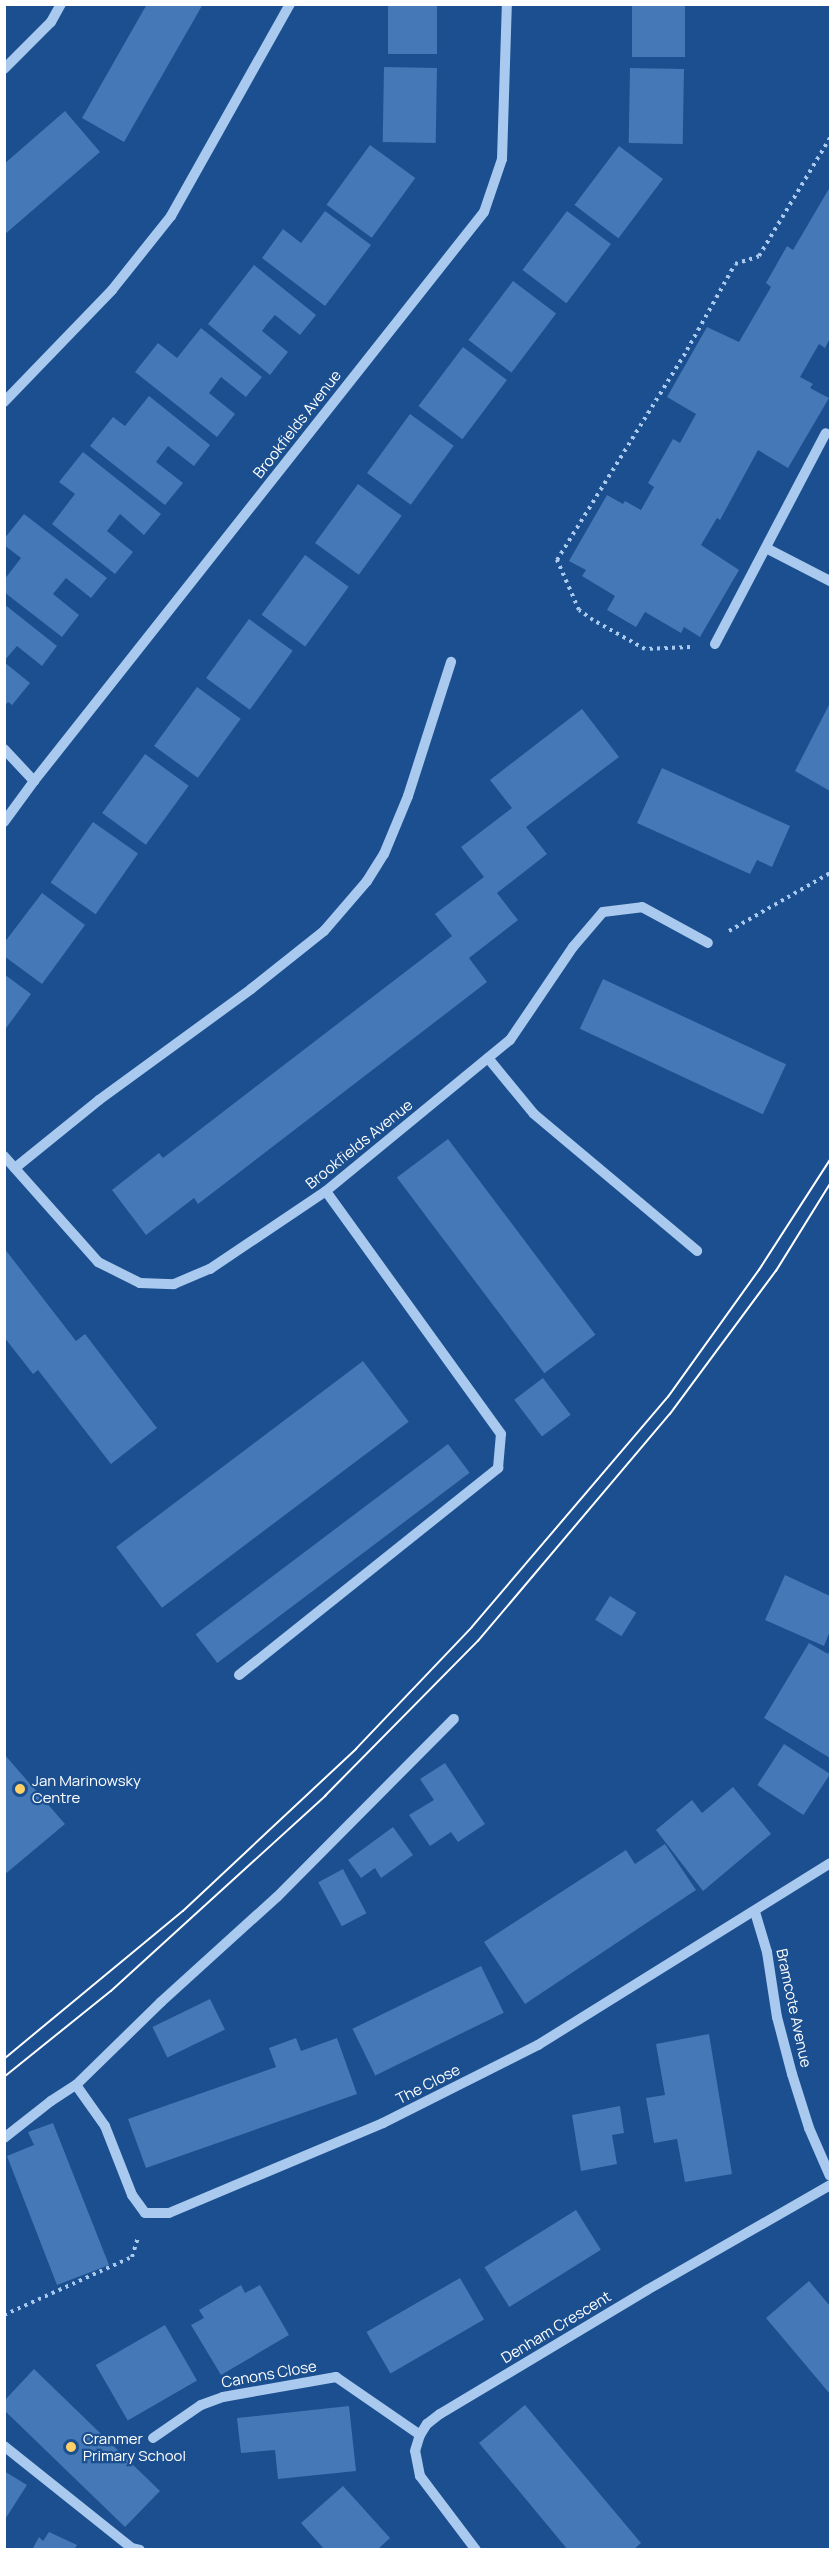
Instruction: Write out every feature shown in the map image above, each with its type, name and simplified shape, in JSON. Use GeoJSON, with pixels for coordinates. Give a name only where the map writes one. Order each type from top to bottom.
{"type":"FeatureCollection","features":[{"type":"Feature","properties":{"kind":"street"},"geometry":{"type":"LineString","coordinates":[[4,69],[51,22],[61,4]]}},
{"type":"Feature","properties":{"kind":"street"},"geometry":{"type":"LineString","coordinates":[[4,402],[112,290],[171,216],[290,4]]}},
{"type":"Feature","properties":{"kind":"street","name":"Brookfields Avenue"},"geometry":{"type":"LineString","coordinates":[[4,822],[484,212],[502,159],[507,4]]}},
{"type":"Feature","properties":{"kind":"street"},"geometry":{"type":"LineString","coordinates":[[715,644],[826,432]]}},
{"type":"Feature","properties":{"kind":"street"},"geometry":{"type":"LineString","coordinates":[[766,548],[831,581]]}},
{"type":"Feature","properties":{"kind":"street"},"geometry":{"type":"LineString","coordinates":[[15,1168],[99,1100],[251,989],[324,931],[367,881],[384,854],[408,796],[451,662]]}},
{"type":"Feature","properties":{"kind":"street"},"geometry":{"type":"LineString","coordinates":[[4,749],[34,781]]}},
{"type":"Feature","properties":{"kind":"street","name":"Brookfields Avenue"},"geometry":{"type":"LineString","coordinates":[[4,1156],[98,1262],[140,1283],[174,1284],[210,1269],[326,1191],[510,1040],[573,947],[603,912],[642,907],[708,943]]}},
{"type":"Feature","properties":{"kind":"street"},"geometry":{"type":"LineString","coordinates":[[488,1058],[534,1114],[697,1251]]}},
{"type":"Feature","properties":{"kind":"street"},"geometry":{"type":"LineString","coordinates":[[239,1675],[498,1468],[501,1434],[326,1191]]}},
{"type":"Feature","properties":{"kind":"street"},"geometry":{"type":"LineString","coordinates":[[4,2138],[51,2101],[76,2085],[161,2002],[277,1897],[454,1719]]}},
{"type":"Feature","properties":{"kind":"street","name":"The Close"},"geometry":{"type":"LineString","coordinates":[[145,2213],[169,2213],[383,2123],[538,2045],[831,1863]]}},
{"type":"Feature","properties":{"kind":"street","name":"Bramcote Avenue"},"geometry":{"type":"LineString","coordinates":[[755,1912],[768,1952],[777,2017],[792,2074],[809,2128],[831,2176]]}},
{"type":"Feature","properties":{"kind":"street"},"geometry":{"type":"LineString","coordinates":[[76,2085],[105,2126],[132,2195],[145,2213]]}},
{"type":"Feature","properties":{"kind":"street","name":"Denham Crescent"},"geometry":{"type":"LineString","coordinates":[[420,2435],[427,2424],[449,2408],[831,2185]]}},
{"type":"Feature","properties":{"kind":"street","name":"Canons Close"},"geometry":{"type":"LineString","coordinates":[[153,2438],[201,2405],[223,2397],[336,2378],[420,2435]]}},
{"type":"Feature","properties":{"kind":"street"},"geometry":{"type":"LineString","coordinates":[[420,2435],[415,2451],[420,2476],[476,2550]]}},
{"type":"Feature","properties":{"kind":"street"},"geometry":{"type":"LineString","coordinates":[[4,2446],[132,2548],[140,2550]]}},
{"type":"Feature","properties":{"kind":"path"},"geometry":{"type":"LineString","coordinates":[[715,644],[676,650],[645,650],[579,610],[557,560],[687,350],[735,264],[759,256],[831,138]]}},
{"type":"Feature","properties":{"kind":"path"},"geometry":{"type":"LineString","coordinates":[[708,943],[831,873]]}},
{"type":"Feature","properties":{"kind":"path"},"geometry":{"type":"LineString","coordinates":[[4,2315],[132,2258],[145,2213]]}},
{"type":"Feature","properties":{"kind":"building"},"geometry":{"type":"Polygon","coordinates":[[[147,4],[203,4],[124,142],[82,118],[147,4]]]}},
{"type":"Feature","properties":{"kind":"building"},"geometry":{"type":"Polygon","coordinates":[[[388,4],[437,4],[437,54],[388,54],[388,4]]]}},
{"type":"Feature","properties":{"kind":"building"},"geometry":{"type":"Polygon","coordinates":[[[632,4],[685,4],[685,57],[632,57],[632,4]]]}},
{"type":"Feature","properties":{"kind":"building"},"geometry":{"type":"Polygon","coordinates":[[[384,67],[437,68],[436,143],[383,142],[384,67]]]}},
{"type":"Feature","properties":{"kind":"building"},"geometry":{"type":"Polygon","coordinates":[[[630,68],[684,69],[683,144],[629,143],[630,68]]]}},
{"type":"Feature","properties":{"kind":"building"},"geometry":{"type":"Polygon","coordinates":[[[65,111],[100,152],[4,235],[4,164],[65,111]]]}},
{"type":"Feature","properties":{"kind":"building"},"geometry":{"type":"Polygon","coordinates":[[[370,145],[415,178],[372,238],[327,205],[370,145]]]}},
{"type":"Feature","properties":{"kind":"building"},"geometry":{"type":"Polygon","coordinates":[[[619,146],[663,179],[618,238],[574,205],[619,146]]]}},
{"type":"Feature","properties":{"kind":"building"},"geometry":{"type":"Polygon","coordinates":[[[830,187],[830,338],[825,348],[819,344],[800,377],[813,384],[810,388],[829,398],[788,468],[758,450],[720,520],[717,518],[701,545],[739,570],[700,637],[684,627],[681,633],[645,612],[636,627],[607,610],[615,596],[582,576],[586,570],[569,561],[607,495],[641,510],[654,487],[648,483],[673,439],[680,443],[696,414],[667,397],[707,327],[739,342],[771,287],[766,283],[787,246],[793,250],[830,187]]]}},
{"type":"Feature","properties":{"kind":"building"},"geometry":{"type":"Polygon","coordinates":[[[325,211],[371,245],[325,306],[262,258],[283,229],[301,243],[325,211]]]}},
{"type":"Feature","properties":{"kind":"building"},"geometry":{"type":"Polygon","coordinates":[[[567,211],[611,244],[566,303],[522,270],[567,211]]]}},
{"type":"Feature","properties":{"kind":"building"},"geometry":{"type":"Polygon","coordinates":[[[254,265],[316,315],[300,335],[275,315],[267,324],[262,331],[288,352],[270,375],[208,324],[254,265]]]}},
{"type":"Feature","properties":{"kind":"building"},"geometry":{"type":"Polygon","coordinates":[[[513,281],[556,313],[512,373],[468,340],[513,281]]]}},
{"type":"Feature","properties":{"kind":"building"},"geometry":{"type":"Polygon","coordinates":[[[201,328],[262,377],[246,397],[221,377],[209,393],[235,414],[217,437],[135,372],[158,343],[177,358],[201,328]]]}},
{"type":"Feature","properties":{"kind":"building"},"geometry":{"type":"Polygon","coordinates":[[[463,347],[507,380],[462,439],[418,406],[463,347]]]}},
{"type":"Feature","properties":{"kind":"building"},"geometry":{"type":"Polygon","coordinates":[[[149,396],[210,445],[194,466],[168,446],[156,462],[183,483],[165,505],[90,446],[113,417],[125,426],[149,396]]]}},
{"type":"Feature","properties":{"kind":"building"},"geometry":{"type":"Polygon","coordinates":[[[410,414],[454,446],[411,505],[367,473],[410,414]]]}},
{"type":"Feature","properties":{"kind":"building"},"geometry":{"type":"Polygon","coordinates":[[[83,452],[161,514],[144,535],[120,514],[107,531],[133,552],[115,574],[52,524],[75,494],[59,482],[83,452]]]}},
{"type":"Feature","properties":{"kind":"building"},"geometry":{"type":"Polygon","coordinates":[[[358,484],[402,516],[359,575],[315,543],[358,484]]]}},
{"type":"Feature","properties":{"kind":"building"},"geometry":{"type":"Polygon","coordinates":[[[24,514],[107,578],[91,598],[66,578],[53,594],[79,615],[62,637],[4,592],[4,580],[21,558],[4,545],[4,539],[24,514]]]}},
{"type":"Feature","properties":{"kind":"building"},"geometry":{"type":"Polygon","coordinates":[[[305,555],[349,587],[305,647],[262,615],[305,555]]]}},
{"type":"Feature","properties":{"kind":"building"},"geometry":{"type":"Polygon","coordinates":[[[4,604],[57,646],[42,666],[17,646],[4,661],[4,604]]]}},
{"type":"Feature","properties":{"kind":"building"},"geometry":{"type":"Polygon","coordinates":[[[249,619],[293,651],[250,710],[206,678],[249,619]]]}},
{"type":"Feature","properties":{"kind":"building"},"geometry":{"type":"Polygon","coordinates":[[[4,662],[30,683],[12,705],[8,702],[4,707],[4,662]]]}},
{"type":"Feature","properties":{"kind":"building"},"geometry":{"type":"Polygon","coordinates":[[[197,687],[241,719],[198,778],[154,746],[197,687]]]}},
{"type":"Feature","properties":{"kind":"building"},"geometry":{"type":"Polygon","coordinates":[[[830,703],[830,791],[795,771],[830,703]]]}},
{"type":"Feature","properties":{"kind":"building"},"geometry":{"type":"Polygon","coordinates":[[[582,709],[619,757],[526,827],[547,854],[497,893],[518,920],[469,958],[487,982],[198,1204],[194,1198],[146,1235],[112,1190],[159,1153],[163,1158],[452,936],[435,914],[484,877],[461,847],[512,808],[490,780],[582,709]]]}},
{"type":"Feature","properties":{"kind":"building"},"geometry":{"type":"Polygon","coordinates":[[[145,754],[189,786],[146,845],[102,813],[145,754]]]}},
{"type":"Feature","properties":{"kind":"building"},"geometry":{"type":"Polygon","coordinates":[[[662,768],[790,826],[772,867],[757,860],[750,874],[637,823],[662,768]]]}},
{"type":"Feature","properties":{"kind":"building"},"geometry":{"type":"Polygon","coordinates":[[[93,822],[138,854],[96,914],[51,883],[93,822]]]}},
{"type":"Feature","properties":{"kind":"building"},"geometry":{"type":"Polygon","coordinates":[[[42,893],[85,925],[42,984],[4,956],[4,943],[42,893]]]}},
{"type":"Feature","properties":{"kind":"building"},"geometry":{"type":"Polygon","coordinates":[[[4,974],[31,994],[4,1031],[4,974]]]}},
{"type":"Feature","properties":{"kind":"building"},"geometry":{"type":"Polygon","coordinates":[[[603,979],[786,1064],[763,1114],[580,1029],[603,979]]]}},
{"type":"Feature","properties":{"kind":"building"},"geometry":{"type":"Polygon","coordinates":[[[448,1139],[595,1335],[544,1373],[397,1178],[448,1139]]]}},
{"type":"Feature","properties":{"kind":"building"},"geometry":{"type":"Polygon","coordinates":[[[4,1248],[76,1341],[85,1334],[157,1428],[111,1464],[38,1370],[33,1374],[4,1337],[4,1248]]]}},
{"type":"Feature","properties":{"kind":"building"},"geometry":{"type":"Polygon","coordinates":[[[363,1361],[409,1422],[162,1608],[116,1547],[363,1361]]]}},
{"type":"Feature","properties":{"kind":"building"},"geometry":{"type":"Polygon","coordinates":[[[543,1378],[571,1415],[542,1436],[514,1400],[543,1378]]]}},
{"type":"Feature","properties":{"kind":"building"},"geometry":{"type":"Polygon","coordinates":[[[448,1444],[470,1473],[217,1663],[196,1634],[448,1444]]]}},
{"type":"Feature","properties":{"kind":"building"},"geometry":{"type":"Polygon","coordinates":[[[785,1575],[830,1596],[830,1631],[824,1646],[765,1620],[785,1575]]]}},
{"type":"Feature","properties":{"kind":"building"},"geometry":{"type":"Polygon","coordinates":[[[610,1596],[636,1612],[621,1636],[595,1620],[610,1596]]]}},
{"type":"Feature","properties":{"kind":"building"},"geometry":{"type":"Polygon","coordinates":[[[809,1643],[828,1654],[830,1650],[830,1758],[764,1718],[809,1643]]]}},
{"type":"Feature","properties":{"kind":"building"},"geometry":{"type":"Polygon","coordinates":[[[784,1744],[830,1774],[803,1815],[757,1785],[784,1744]]]}},
{"type":"Feature","properties":{"kind":"building","name":"Jan Marinowsky Centre"},"geometry":{"type":"Polygon","coordinates":[[[4,1754],[65,1824],[4,1875],[4,1754]]]}},
{"type":"Feature","properties":{"kind":"building"},"geometry":{"type":"Polygon","coordinates":[[[445,1763],[485,1824],[458,1842],[451,1832],[430,1846],[409,1815],[434,1800],[420,1779],[445,1763]]]}},
{"type":"Feature","properties":{"kind":"building"},"geometry":{"type":"Polygon","coordinates":[[[733,1787],[771,1834],[703,1891],[656,1830],[692,1800],[702,1813],[733,1787]]]}},
{"type":"Feature","properties":{"kind":"building"},"geometry":{"type":"Polygon","coordinates":[[[393,1827],[413,1855],[381,1878],[375,1868],[361,1878],[348,1860],[393,1827]]]}},
{"type":"Feature","properties":{"kind":"building"},"geometry":{"type":"Polygon","coordinates":[[[665,1844],[696,1890],[525,2004],[484,1942],[626,1850],[635,1864],[665,1844]]]}},
{"type":"Feature","properties":{"kind":"building"},"geometry":{"type":"Polygon","coordinates":[[[343,1869],[366,1913],[342,1926],[318,1882],[343,1869]]]}},
{"type":"Feature","properties":{"kind":"building"},"geometry":{"type":"Polygon","coordinates":[[[481,1966],[504,2013],[375,2075],[352,2029],[481,1966]]]}},
{"type":"Feature","properties":{"kind":"building"},"geometry":{"type":"Polygon","coordinates":[[[210,1999],[225,2030],[167,2058],[152,2027],[210,1999]]]}},
{"type":"Feature","properties":{"kind":"building"},"geometry":{"type":"Polygon","coordinates":[[[709,2034],[732,2174],[685,2182],[677,2139],[654,2143],[646,2098],[665,2095],[656,2044],[709,2034]]]}},
{"type":"Feature","properties":{"kind":"building"},"geometry":{"type":"Polygon","coordinates":[[[296,2038],[301,2051],[337,2038],[357,2094],[146,2168],[128,2119],[276,2067],[269,2048],[296,2038]]]}},
{"type":"Feature","properties":{"kind":"building"},"geometry":{"type":"Polygon","coordinates":[[[620,2106],[624,2133],[612,2135],[617,2164],[581,2171],[572,2115],[620,2106]]]}},
{"type":"Feature","properties":{"kind":"building"},"geometry":{"type":"Polygon","coordinates":[[[53,2123],[109,2265],[57,2285],[7,2156],[34,2145],[28,2132],[53,2123]]]}},
{"type":"Feature","properties":{"kind":"building"},"geometry":{"type":"Polygon","coordinates":[[[576,2210],[601,2250],[509,2307],[484,2267],[576,2210]]]}},
{"type":"Feature","properties":{"kind":"building"},"geometry":{"type":"Polygon","coordinates":[[[460,2278],[484,2320],[390,2374],[366,2332],[460,2278]]]}},
{"type":"Feature","properties":{"kind":"building"},"geometry":{"type":"Polygon","coordinates":[[[809,2281],[830,2306],[830,2394],[766,2318],[809,2281]]]}},
{"type":"Feature","properties":{"kind":"building"},"geometry":{"type":"Polygon","coordinates":[[[241,2285],[245,2293],[260,2285],[289,2335],[221,2375],[191,2325],[204,2318],[199,2310],[241,2285]]]}},
{"type":"Feature","properties":{"kind":"building"},"geometry":{"type":"Polygon","coordinates":[[[165,2325],[197,2380],[128,2420],[96,2365],[165,2325]]]}},
{"type":"Feature","properties":{"kind":"building"},"geometry":{"type":"Polygon","coordinates":[[[34,2369],[160,2491],[125,2527],[4,2410],[4,2401],[34,2369]]]}},
{"type":"Feature","properties":{"kind":"building"},"geometry":{"type":"Polygon","coordinates":[[[525,2405],[641,2543],[633,2550],[568,2550],[479,2443],[525,2405]]]}},
{"type":"Feature","properties":{"kind":"building"},"geometry":{"type":"Polygon","coordinates":[[[349,2406],[356,2471],[278,2479],[275,2450],[241,2453],[237,2418],[349,2406]]]}},
{"type":"Feature","properties":{"kind":"building"},"geometry":{"type":"Polygon","coordinates":[[[4,2471],[27,2485],[4,2521],[4,2471]]]}},
{"type":"Feature","properties":{"kind":"building"},"geometry":{"type":"Polygon","coordinates":[[[343,2486],[390,2538],[377,2550],[325,2550],[301,2523],[343,2486]]]}},
{"type":"Feature","properties":{"kind":"building"},"geometry":{"type":"Polygon","coordinates":[[[49,2532],[77,2545],[74,2550],[32,2550],[39,2537],[43,2541],[49,2532]]]}},
{"type":"Feature","properties":{"kind":"tram line"},"geometry":{"type":"LineString","coordinates":[[4,2059],[183,1911],[356,1749],[472,1627],[668,1397],[759,1270],[830,1160]]}},
{"type":"Feature","properties":{"kind":"tram line"},"geometry":{"type":"LineString","coordinates":[[4,2077],[111,1991],[325,1796],[478,1641],[670,1414],[776,1271],[830,1184]]}},
{"type":"Feature","properties":{"kind":"place","name":"Jan Marinowsky Centre"},"geometry":{"type":"Point","coordinates":[20,1789]}},
{"type":"Feature","properties":{"kind":"place","name":"Cranmer Primary School"},"geometry":{"type":"Point","coordinates":[71,2447]}}]}
